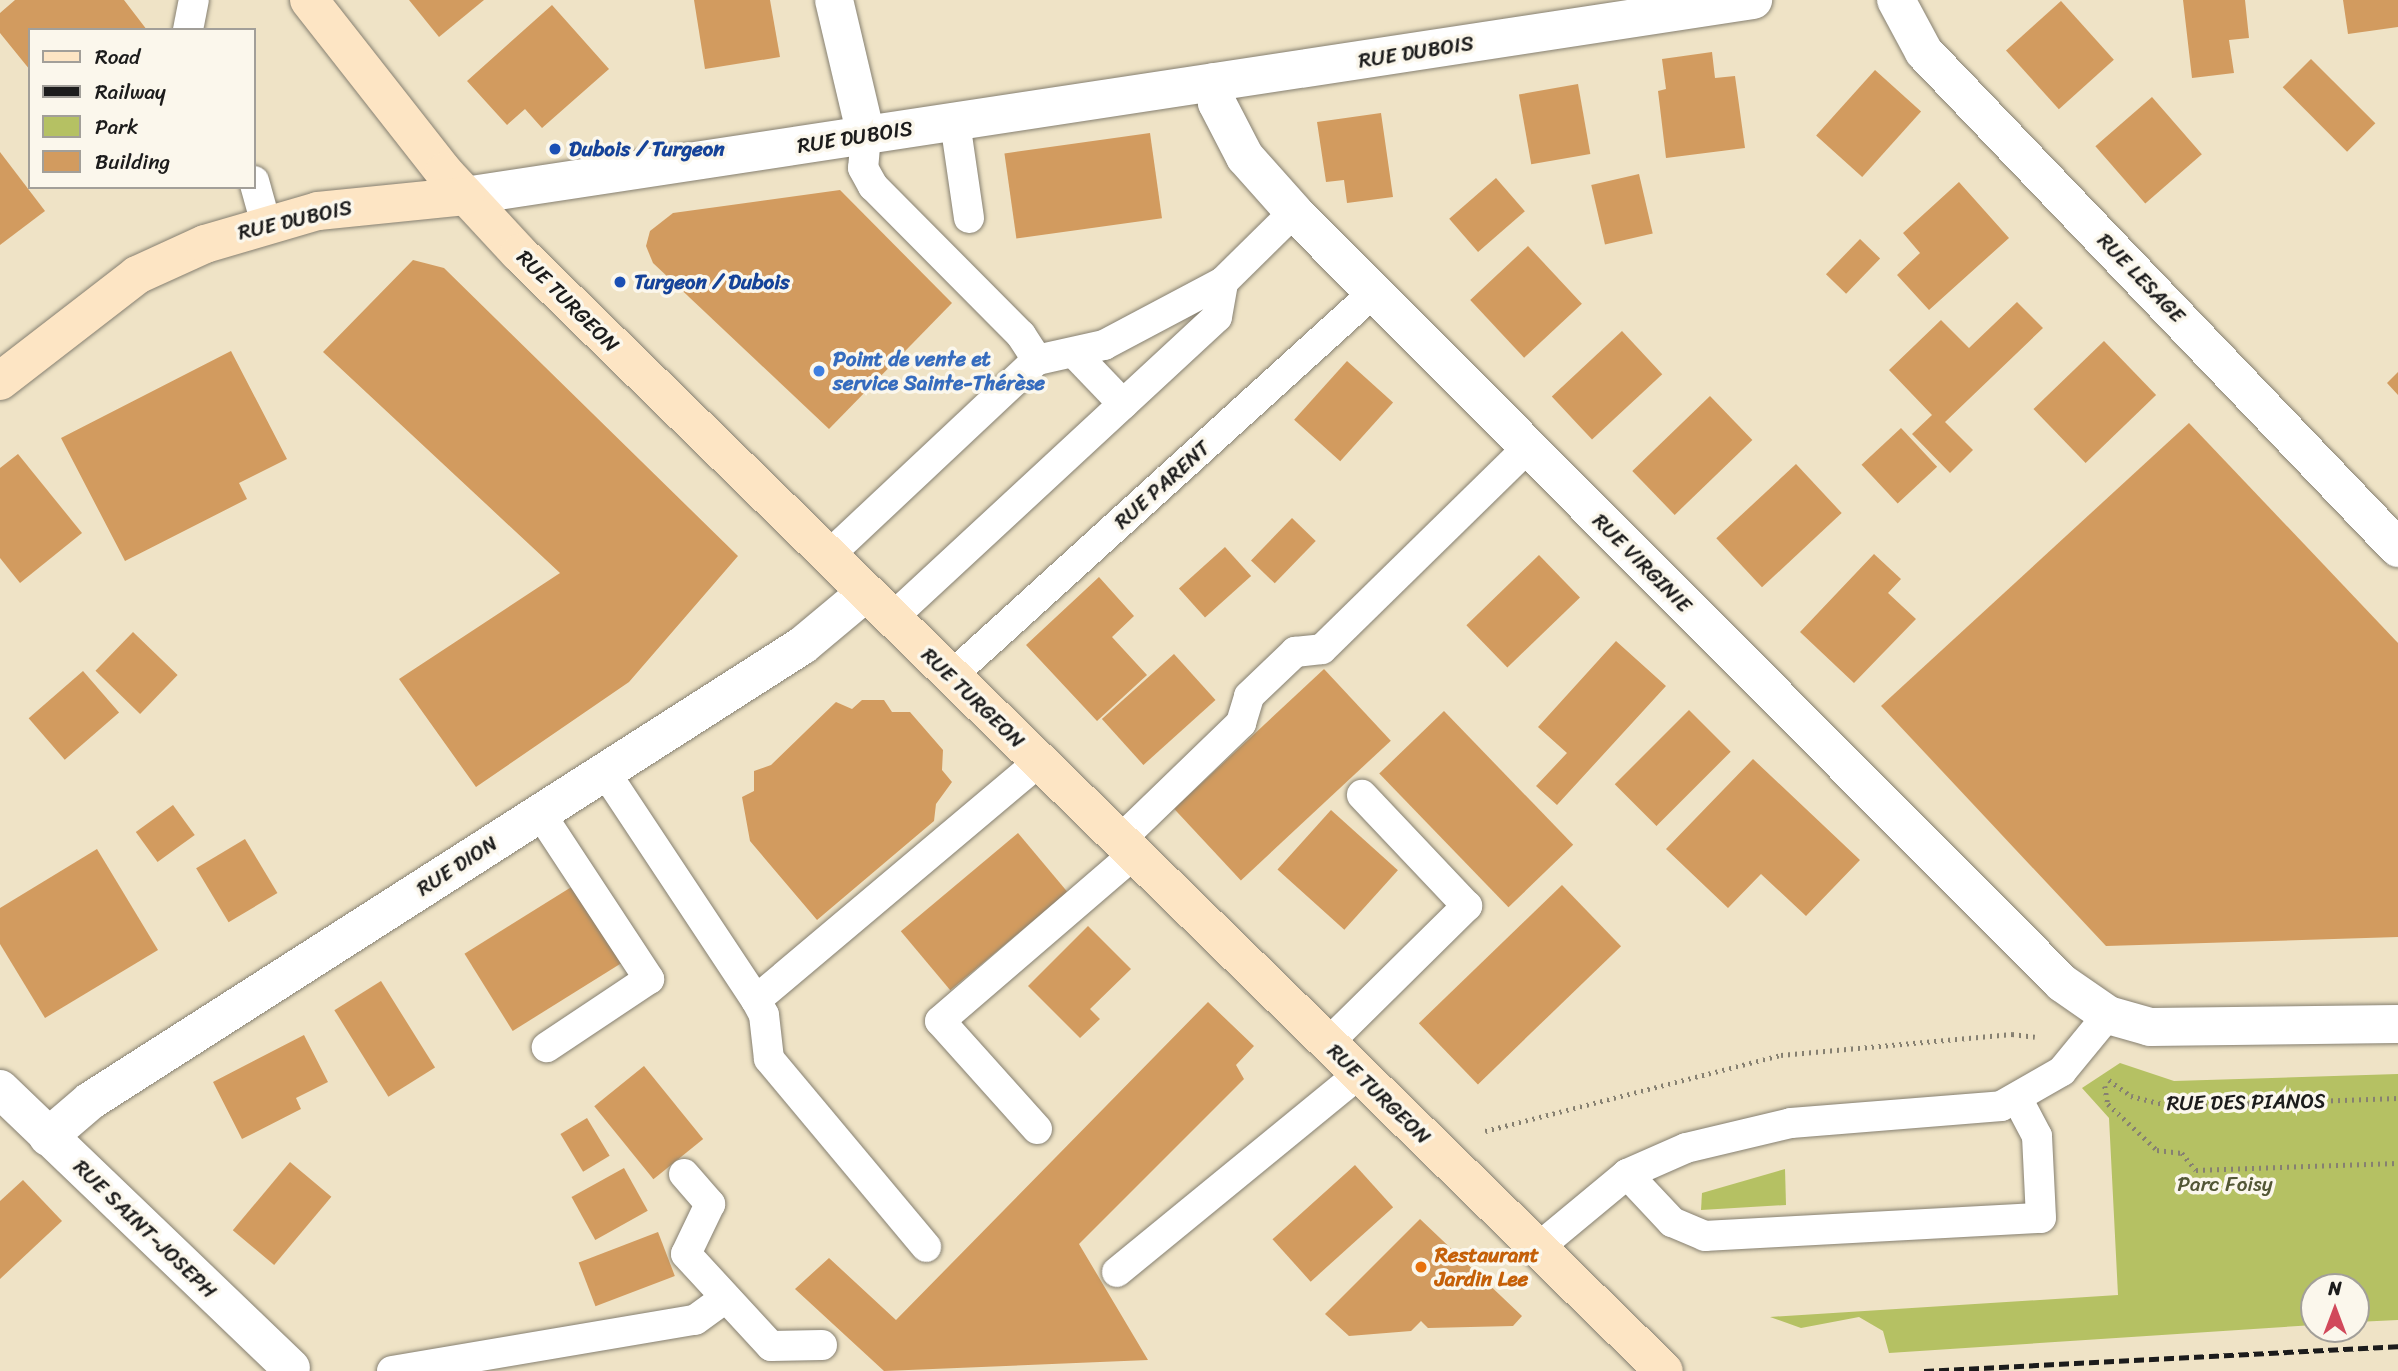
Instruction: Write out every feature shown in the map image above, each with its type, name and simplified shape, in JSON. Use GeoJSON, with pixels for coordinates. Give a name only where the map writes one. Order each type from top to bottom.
{"type":"FeatureCollection","features":[{"type":"Feature","properties":{"kind":"street","name":"RUE TURGEON"},"geometry":{"type":"LineString","coordinates":[[309,0],[465,196],[877,606],[1664,1371]]}},
{"type":"Feature","properties":{"kind":"street"},"geometry":{"type":"LineString","coordinates":[[834,0],[866,135]]}},
{"type":"Feature","properties":{"kind":"street","name":"RUE DUBOIS"},"geometry":{"type":"LineString","coordinates":[[0,381],[137,275],[266,224],[353,205],[465,196],[1753,0]]}},
{"type":"Feature","properties":{"kind":"street","name":"RUE LESAGE"},"geometry":{"type":"LineString","coordinates":[[1896,0],[1924,52],[2398,548]]}},
{"type":"Feature","properties":{"kind":"street","name":"RUE VIRGINIE"},"geometry":{"type":"LineString","coordinates":[[1214,82],[1245,157],[1294,212],[2026,950],[2108,1015]]}},
{"type":"Feature","properties":{"kind":"street","name":"RUE DION"},"geometry":{"type":"LineString","coordinates":[[48,1137],[90,1101],[803,645],[877,606]]}},
{"type":"Feature","properties":{"kind":"street"},"geometry":{"type":"LineString","coordinates":[[2108,1015],[2191,1030],[2398,1024]]}},
{"type":"Feature","properties":{"kind":"street","name":"RUE SAINT-JOSEPH"},"geometry":{"type":"LineString","coordinates":[[0,1089],[295,1370]]}},
{"type":"Feature","properties":{"kind":"lane"},"geometry":{"type":"LineString","coordinates":[[188,28],[194,0]]}},
{"type":"Feature","properties":{"kind":"lane"},"geometry":{"type":"LineString","coordinates":[[956,122],[969,218]]}},
{"type":"Feature","properties":{"kind":"lane"},"geometry":{"type":"LineString","coordinates":[[866,135],[863,168],[873,186],[1021,335],[1037,360]]}},
{"type":"Feature","properties":{"kind":"lane"},"geometry":{"type":"LineString","coordinates":[[256,188],[266,224]]}},
{"type":"Feature","properties":{"kind":"lane"},"geometry":{"type":"LineString","coordinates":[[827,557],[1037,360],[1076,355],[1223,282],[1294,212]]}},
{"type":"Feature","properties":{"kind":"lane"},"geometry":{"type":"LineString","coordinates":[[877,606],[1123,404],[1217,317],[1223,282]]}},
{"type":"Feature","properties":{"kind":"lane","name":"RUE PARENT"},"geometry":{"type":"LineString","coordinates":[[950,677],[1373,293]]}},
{"type":"Feature","properties":{"kind":"lane"},"geometry":{"type":"LineString","coordinates":[[1076,355],[1123,404]]}},
{"type":"Feature","properties":{"kind":"lane"},"geometry":{"type":"LineString","coordinates":[[1037,1129],[940,1021],[1126,848],[1241,723],[1258,688],[1295,652],[1322,649],[1527,447]]}},
{"type":"Feature","properties":{"kind":"lane"},"geometry":{"type":"LineString","coordinates":[[756,1000],[1039,762]]}},
{"type":"Feature","properties":{"kind":"lane"},"geometry":{"type":"LineString","coordinates":[[605,772],[756,1000],[764,1015],[769,1059],[926,1247]]}},
{"type":"Feature","properties":{"kind":"lane"},"geometry":{"type":"LineString","coordinates":[[1327,1044],[1467,906],[1362,795]]}},
{"type":"Feature","properties":{"kind":"lane"},"geometry":{"type":"LineString","coordinates":[[540,813],[649,979],[547,1047]]}},
{"type":"Feature","properties":{"kind":"lane"},"geometry":{"type":"LineString","coordinates":[[1539,1247],[1627,1174],[1735,1133],[1791,1123],[1963,1113],[2017,1098],[2062,1071],[2108,1015]]}},
{"type":"Feature","properties":{"kind":"lane"},"geometry":{"type":"LineString","coordinates":[[1117,1272],[1359,1074]]}},
{"type":"Feature","properties":{"kind":"lane"},"geometry":{"type":"LineString","coordinates":[[1627,1174],[1672,1222],[1705,1236],[2042,1218],[2037,1136],[2017,1098]]}},
{"type":"Feature","properties":{"kind":"lane"},"geometry":{"type":"LineString","coordinates":[[684,1174],[710,1204],[686,1254],[771,1346],[822,1345]]}},
{"type":"Feature","properties":{"kind":"lane"},"geometry":{"type":"LineString","coordinates":[[393,1371],[695,1320],[725,1298]]}},
{"type":"Feature","properties":{"kind":"path"},"geometry":{"type":"LineString","coordinates":[[1486,1130],[1781,1055],[2012,1034],[2044,1041]]}},
{"type":"Feature","properties":{"kind":"path","name":"RUE DES PIANOS"},"geometry":{"type":"LineString","coordinates":[[2398,1098],[2170,1106],[2131,1096],[2103,1075],[2108,1104],[2157,1150],[2182,1153],[2196,1170],[2398,1163]]}},
{"type":"Feature","properties":{"kind":"green space","name":"Parc Foisy"},"geometry":{"type":"Polygon","coordinates":[[[2120,1063],[2174,1081],[2398,1074],[2398,1320],[2370,1321],[2370,1273],[2300,1273],[2300,1326],[1889,1353],[1883,1331],[1859,1317],[1801,1328],[1770,1317],[2118,1295],[2109,1118],[2082,1088],[2120,1063]]]}},
{"type":"Feature","properties":{"kind":"green space"},"geometry":{"type":"Polygon","coordinates":[[[1785,1169],[1786,1205],[1701,1210],[1702,1193],[1785,1169]]]}},
{"type":"Feature","properties":{"kind":"building"},"geometry":{"type":"Polygon","coordinates":[[[15,0],[124,0],[145,28],[28,28],[28,68],[0,33],[0,13],[15,0]]]}},
{"type":"Feature","properties":{"kind":"building"},"geometry":{"type":"Polygon","coordinates":[[[409,0],[484,0],[439,37],[409,0]]]}},
{"type":"Feature","properties":{"kind":"building"},"geometry":{"type":"Polygon","coordinates":[[[694,0],[770,0],[780,57],[705,69],[694,0]]]}},
{"type":"Feature","properties":{"kind":"building"},"geometry":{"type":"Polygon","coordinates":[[[2183,0],[2245,0],[2249,38],[2229,40],[2234,73],[2192,78],[2183,0]]]}},
{"type":"Feature","properties":{"kind":"building"},"geometry":{"type":"Polygon","coordinates":[[[2343,0],[2398,0],[2398,27],[2348,34],[2343,0]]]}},
{"type":"Feature","properties":{"kind":"building"},"geometry":{"type":"Polygon","coordinates":[[[2061,1],[2114,60],[2059,109],[2006,51],[2061,1]]]}},
{"type":"Feature","properties":{"kind":"building"},"geometry":{"type":"Polygon","coordinates":[[[552,5],[609,69],[542,128],[525,109],[507,125],[467,81],[552,5]]]}},
{"type":"Feature","properties":{"kind":"building"},"geometry":{"type":"Polygon","coordinates":[[[1712,52],[1715,78],[1735,76],[1745,148],[1666,158],[1658,91],[1666,89],[1662,59],[1712,52]]]}},
{"type":"Feature","properties":{"kind":"building"},"geometry":{"type":"Polygon","coordinates":[[[2311,59],[2375,123],[2347,152],[2283,87],[2311,59]]]}},
{"type":"Feature","properties":{"kind":"building"},"geometry":{"type":"Polygon","coordinates":[[[1875,70],[1921,111],[1862,177],[1816,135],[1875,70]]]}},
{"type":"Feature","properties":{"kind":"building"},"geometry":{"type":"Polygon","coordinates":[[[1578,84],[1590,154],[1531,164],[1519,94],[1578,84]]]}},
{"type":"Feature","properties":{"kind":"building"},"geometry":{"type":"Polygon","coordinates":[[[2152,97],[2202,154],[2145,204],[2095,146],[2152,97]]]}},
{"type":"Feature","properties":{"kind":"building"},"geometry":{"type":"Polygon","coordinates":[[[1381,113],[1393,197],[1347,203],[1344,180],[1326,182],[1317,122],[1381,113]]]}},
{"type":"Feature","properties":{"kind":"building"},"geometry":{"type":"Polygon","coordinates":[[[1150,133],[1162,218],[1016,239],[1004,153],[1150,133]]]}},
{"type":"Feature","properties":{"kind":"building"},"geometry":{"type":"Polygon","coordinates":[[[0,152],[45,211],[0,245],[0,152]]]}},
{"type":"Feature","properties":{"kind":"building"},"geometry":{"type":"Polygon","coordinates":[[[1639,174],[1653,233],[1605,244],[1591,185],[1639,174]]]}},
{"type":"Feature","properties":{"kind":"building"},"geometry":{"type":"Polygon","coordinates":[[[1496,178],[1525,211],[1478,252],[1449,219],[1496,178]]]}},
{"type":"Feature","properties":{"kind":"building"},"geometry":{"type":"Polygon","coordinates":[[[1959,182],[2009,238],[1929,310],[1897,275],[1920,253],[1903,233],[1959,182]]]}},
{"type":"Feature","properties":{"kind":"building"},"geometry":{"type":"Polygon","coordinates":[[[840,190],[952,303],[829,429],[653,263],[646,246],[650,231],[673,213],[840,190]]]}},
{"type":"Feature","properties":{"kind":"building"},"geometry":{"type":"Polygon","coordinates":[[[1860,239],[1880,258],[1846,294],[1826,274],[1860,239]]]}},
{"type":"Feature","properties":{"kind":"building"},"geometry":{"type":"Polygon","coordinates":[[[1528,246],[1582,304],[1524,358],[1470,300],[1528,246]]]}},
{"type":"Feature","properties":{"kind":"building"},"geometry":{"type":"Polygon","coordinates":[[[413,260],[444,268],[738,556],[629,682],[476,787],[399,679],[560,573],[323,352],[413,260]]]}},
{"type":"Feature","properties":{"kind":"building"},"geometry":{"type":"Polygon","coordinates":[[[2017,302],[2043,328],[1945,422],[1973,450],[1950,473],[1912,434],[1932,415],[1889,370],[1941,320],[1969,348],[2017,302]]]}},
{"type":"Feature","properties":{"kind":"building"},"geometry":{"type":"Polygon","coordinates":[[[1622,331],[1662,374],[1592,440],[1552,396],[1622,331]]]}},
{"type":"Feature","properties":{"kind":"building"},"geometry":{"type":"Polygon","coordinates":[[[2104,341],[2156,395],[2086,463],[2034,409],[2104,341]]]}},
{"type":"Feature","properties":{"kind":"building"},"geometry":{"type":"Polygon","coordinates":[[[231,351],[287,459],[239,483],[247,499],[125,561],[61,438],[231,351]]]}},
{"type":"Feature","properties":{"kind":"building"},"geometry":{"type":"Polygon","coordinates":[[[1347,361],[1393,402],[1340,461],[1294,420],[1347,361]]]}},
{"type":"Feature","properties":{"kind":"building"},"geometry":{"type":"Polygon","coordinates":[[[2398,372],[2398,395],[2387,383],[2398,372]]]}},
{"type":"Feature","properties":{"kind":"building"},"geometry":{"type":"Polygon","coordinates":[[[1710,396],[1752,440],[1675,515],[1632,471],[1710,396]]]}},
{"type":"Feature","properties":{"kind":"building"},"geometry":{"type":"Polygon","coordinates":[[[2189,423],[2398,643],[2398,937],[2106,946],[1881,706],[2189,423]]]}},
{"type":"Feature","properties":{"kind":"building"},"geometry":{"type":"Polygon","coordinates":[[[1901,428],[1937,467],[1898,504],[1862,465],[1901,428]]]}},
{"type":"Feature","properties":{"kind":"building"},"geometry":{"type":"Polygon","coordinates":[[[18,454],[82,533],[20,583],[0,558],[0,468],[18,454]]]}},
{"type":"Feature","properties":{"kind":"building"},"geometry":{"type":"Polygon","coordinates":[[[1796,464],[1842,513],[1762,587],[1716,538],[1796,464]]]}},
{"type":"Feature","properties":{"kind":"building"},"geometry":{"type":"Polygon","coordinates":[[[1292,518],[1316,541],[1275,583],[1251,560],[1292,518]]]}},
{"type":"Feature","properties":{"kind":"building"},"geometry":{"type":"Polygon","coordinates":[[[1225,547],[1251,576],[1205,617],[1179,588],[1225,547]]]}},
{"type":"Feature","properties":{"kind":"building"},"geometry":{"type":"Polygon","coordinates":[[[1874,554],[1901,579],[1888,593],[1916,619],[1854,683],[1800,632],[1874,554]]]}},
{"type":"Feature","properties":{"kind":"building"},"geometry":{"type":"Polygon","coordinates":[[[1539,555],[1580,597],[1507,668],[1466,625],[1539,555]]]}},
{"type":"Feature","properties":{"kind":"building"},"geometry":{"type":"Polygon","coordinates":[[[1099,577],[1134,616],[1112,637],[1147,675],[1097,721],[1026,645],[1099,577]]]}},
{"type":"Feature","properties":{"kind":"building"},"geometry":{"type":"Polygon","coordinates":[[[133,632],[178,675],[140,714],[95,671],[133,632]]]}},
{"type":"Feature","properties":{"kind":"building"},"geometry":{"type":"Polygon","coordinates":[[[1616,641],[1666,686],[1557,805],[1536,786],[1567,753],[1538,727],[1616,641]]]}},
{"type":"Feature","properties":{"kind":"building"},"geometry":{"type":"Polygon","coordinates":[[[1174,654],[1215,700],[1143,765],[1102,719],[1174,654]]]}},
{"type":"Feature","properties":{"kind":"building"},"geometry":{"type":"Polygon","coordinates":[[[1324,669],[1391,741],[1241,880],[1174,809],[1324,669]]]}},
{"type":"Feature","properties":{"kind":"building"},"geometry":{"type":"Polygon","coordinates":[[[83,671],[119,713],[65,760],[29,718],[83,671]]]}},
{"type":"Feature","properties":{"kind":"building"},"geometry":{"type":"Polygon","coordinates":[[[862,700],[884,700],[892,712],[910,712],[943,750],[942,770],[952,782],[936,804],[934,821],[817,920],[750,841],[742,797],[754,791],[754,771],[771,765],[836,702],[852,709],[862,700]]]}},
{"type":"Feature","properties":{"kind":"building"},"geometry":{"type":"Polygon","coordinates":[[[1689,710],[1731,752],[1656,826],[1615,784],[1689,710]]]}},
{"type":"Feature","properties":{"kind":"building"},"geometry":{"type":"Polygon","coordinates":[[[1444,711],[1573,845],[1508,907],[1379,774],[1444,711]]]}},
{"type":"Feature","properties":{"kind":"building"},"geometry":{"type":"Polygon","coordinates":[[[1753,759],[1860,860],[1806,916],[1761,874],[1728,908],[1666,849],[1753,759]]]}},
{"type":"Feature","properties":{"kind":"building"},"geometry":{"type":"Polygon","coordinates":[[[173,805],[195,835],[158,862],[136,832],[173,805]]]}},
{"type":"Feature","properties":{"kind":"building"},"geometry":{"type":"Polygon","coordinates":[[[1331,810],[1398,870],[1344,930],[1277,869],[1331,810]]]}},
{"type":"Feature","properties":{"kind":"building"},"geometry":{"type":"Polygon","coordinates":[[[1018,833],[1067,892],[950,990],[901,931],[1018,833]]]}},
{"type":"Feature","properties":{"kind":"building"},"geometry":{"type":"Polygon","coordinates":[[[245,839],[277,893],[229,922],[196,868],[245,839]]]}},
{"type":"Feature","properties":{"kind":"building"},"geometry":{"type":"Polygon","coordinates":[[[97,849],[158,950],[45,1018],[0,944],[0,908],[97,849]]]}},
{"type":"Feature","properties":{"kind":"building"},"geometry":{"type":"Polygon","coordinates":[[[1562,885],[1621,946],[1478,1084],[1419,1023],[1562,885]]]}},
{"type":"Feature","properties":{"kind":"building"},"geometry":{"type":"Polygon","coordinates":[[[573,886],[621,963],[513,1031],[464,954],[573,886]]]}},
{"type":"Feature","properties":{"kind":"building"},"geometry":{"type":"Polygon","coordinates":[[[1088,926],[1131,969],[1090,1009],[1100,1019],[1080,1038],[1028,986],[1088,926]]]}},
{"type":"Feature","properties":{"kind":"building"},"geometry":{"type":"Polygon","coordinates":[[[381,981],[435,1068],[388,1097],[334,1010],[381,981]]]}},
{"type":"Feature","properties":{"kind":"building"},"geometry":{"type":"Polygon","coordinates":[[[1208,1002],[1254,1046],[1236,1065],[1244,1079],[1079,1244],[1148,1360],[884,1371],[795,1289],[829,1258],[896,1320],[1208,1002]]]}},
{"type":"Feature","properties":{"kind":"building"},"geometry":{"type":"Polygon","coordinates":[[[304,1035],[328,1082],[296,1098],[301,1109],[242,1139],[213,1082],[304,1035]]]}},
{"type":"Feature","properties":{"kind":"building"},"geometry":{"type":"Polygon","coordinates":[[[644,1066],[703,1139],[653,1179],[594,1106],[644,1066]]]}},
{"type":"Feature","properties":{"kind":"building"},"geometry":{"type":"Polygon","coordinates":[[[587,1118],[610,1156],[583,1172],[560,1134],[587,1118]]]}},
{"type":"Feature","properties":{"kind":"building"},"geometry":{"type":"Polygon","coordinates":[[[290,1162],[331,1197],[274,1265],[233,1230],[290,1162]]]}},
{"type":"Feature","properties":{"kind":"building"},"geometry":{"type":"Polygon","coordinates":[[[1355,1165],[1393,1207],[1311,1282],[1273,1239],[1355,1165]]]}},
{"type":"Feature","properties":{"kind":"building"},"geometry":{"type":"Polygon","coordinates":[[[624,1168],[648,1211],[595,1240],[572,1197],[624,1168]]]}},
{"type":"Feature","properties":{"kind":"building"},"geometry":{"type":"Polygon","coordinates":[[[23,1180],[62,1221],[0,1279],[0,1201],[23,1180]]]}},
{"type":"Feature","properties":{"kind":"building","name":"Restaurant Jardin Lee"},"geometry":{"type":"Polygon","coordinates":[[[1420,1219],[1522,1316],[1513,1326],[1428,1328],[1421,1321],[1411,1331],[1349,1336],[1325,1314],[1420,1219]]]}},
{"type":"Feature","properties":{"kind":"building"},"geometry":{"type":"Polygon","coordinates":[[[658,1232],[675,1276],[595,1306],[579,1262],[658,1232]]]}},
{"type":"Feature","properties":{"kind":"railway"},"geometry":{"type":"LineString","coordinates":[[1924,1371],[2398,1346]]}},
{"type":"Feature","properties":{"kind":"place","name":"Dubois / Turgeon"},"geometry":{"type":"Point","coordinates":[555,149]}},
{"type":"Feature","properties":{"kind":"place","name":"Turgeon / Dubois"},"geometry":{"type":"Point","coordinates":[620,282]}},
{"type":"Feature","properties":{"kind":"place","name":"Point de vente et service Sainte-Thérèse"},"geometry":{"type":"Point","coordinates":[819,371]}},
{"type":"Feature","properties":{"kind":"place","name":"Restaurant Jardin Lee"},"geometry":{"type":"Point","coordinates":[1421,1267]}}]}
